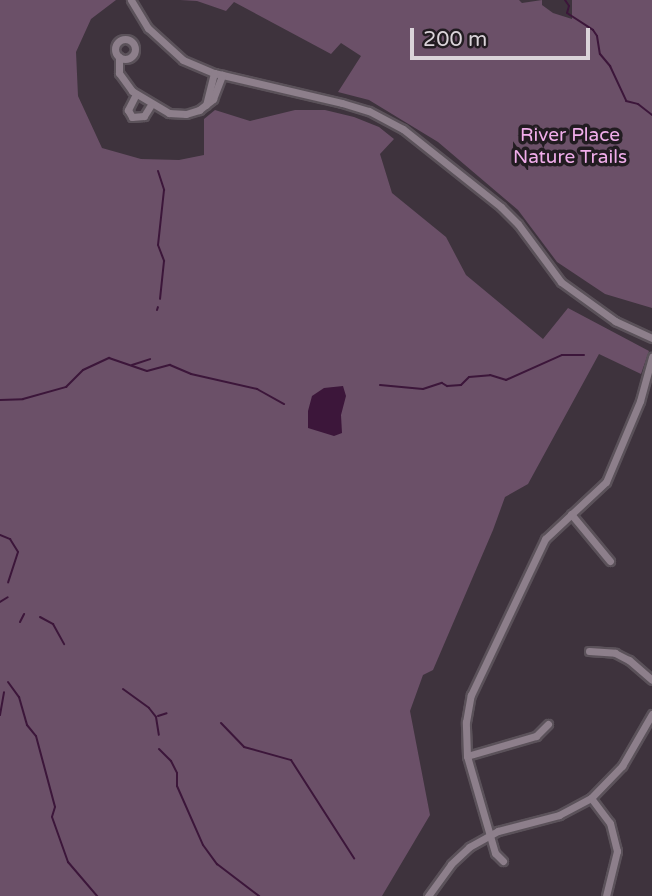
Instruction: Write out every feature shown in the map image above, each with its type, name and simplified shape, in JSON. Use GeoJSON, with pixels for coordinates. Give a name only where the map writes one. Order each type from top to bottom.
{"type":"FeatureCollection","features":[{"type":"Feature","properties":{"kind":"street"},"geometry":{"type":"LineString","coordinates":[[131,0],[139,16],[162,44],[183,60],[218,74],[369,111],[403,129],[518,223],[561,282],[615,321],[652,338]]}},
{"type":"Feature","properties":{"kind":"street"},"geometry":{"type":"LineString","coordinates":[[119,57],[119,73],[136,94],[151,105],[178,114],[192,113],[214,99],[218,74]]}},
{"type":"Feature","properties":{"kind":"street"},"geometry":{"type":"LineString","coordinates":[[136,94],[128,110],[132,117],[144,116],[151,105]]}},
{"type":"Feature","properties":{"kind":"street"},"geometry":{"type":"LineString","coordinates":[[503,861],[495,853],[467,756],[466,722],[471,695],[545,538],[593,496],[610,475],[640,401],[652,357]]}},
{"type":"Feature","properties":{"kind":"street"},"geometry":{"type":"LineString","coordinates":[[571,514],[610,561]]}},
{"type":"Feature","properties":{"kind":"street"},"geometry":{"type":"LineString","coordinates":[[589,651],[615,653],[629,660],[652,680]]}},
{"type":"Feature","properties":{"kind":"street"},"geometry":{"type":"LineString","coordinates":[[428,896],[451,864],[469,847],[490,835],[559,815],[591,798],[622,766],[652,714]]}},
{"type":"Feature","properties":{"kind":"street"},"geometry":{"type":"LineString","coordinates":[[467,756],[536,736],[548,724]]}},
{"type":"Feature","properties":{"kind":"street"},"geometry":{"type":"LineString","coordinates":[[591,798],[610,823],[617,851],[606,896]]}},
{"type":"Feature","properties":{"kind":"green space"},"geometry":{"type":"Polygon","coordinates":[[[0,0],[116,0],[91,19],[76,52],[78,96],[102,148],[141,159],[179,160],[204,155],[204,119],[215,110],[250,121],[295,110],[325,110],[354,117],[379,127],[394,139],[380,154],[392,193],[446,237],[466,275],[543,339],[568,308],[649,351],[641,374],[599,354],[528,484],[505,497],[433,670],[423,675],[410,711],[430,815],[382,896],[0,896],[0,0]]]}},
{"type":"Feature","properties":{"kind":"green space","name":"River Place Nature Trails"},"geometry":{"type":"Polygon","coordinates":[[[180,0],[519,0],[522,3],[542,0],[542,5],[553,13],[572,19],[572,0],[652,0],[652,308],[605,294],[557,262],[518,210],[438,142],[369,100],[338,92],[361,56],[341,43],[331,54],[234,2],[226,11],[197,1],[180,0]]]}},
{"type":"Feature","properties":{"kind":"shaded area"},"geometry":{"type":"Polygon","coordinates":[[[343,386],[346,396],[341,415],[342,433],[334,436],[308,428],[308,411],[312,396],[324,388],[343,386]]]}},
{"type":"Feature","properties":{"kind":"waterway"},"geometry":{"type":"LineString","coordinates":[[565,0],[569,6],[567,13],[593,30],[597,36],[600,54],[610,66],[626,101],[638,104],[652,115]]}},
{"type":"Feature","properties":{"kind":"waterway"},"geometry":{"type":"LineString","coordinates":[[158,171],[164,190],[158,245],[164,261],[160,299]]}},
{"type":"Feature","properties":{"kind":"waterway"},"geometry":{"type":"LineString","coordinates":[[380,385],[423,389],[442,383],[447,386],[461,385],[469,377],[490,375],[506,380],[562,355],[584,355]]}},
{"type":"Feature","properties":{"kind":"waterway"},"geometry":{"type":"LineString","coordinates":[[0,400],[23,399],[66,387],[83,370],[109,358],[147,371],[170,365],[191,374],[257,389],[284,404]]}},
{"type":"Feature","properties":{"kind":"waterway"},"geometry":{"type":"LineString","coordinates":[[132,365],[150,359]]}},
{"type":"Feature","properties":{"kind":"waterway"},"geometry":{"type":"LineString","coordinates":[[0,535],[10,539],[18,552],[8,582]]}},
{"type":"Feature","properties":{"kind":"waterway"},"geometry":{"type":"LineString","coordinates":[[0,602],[8,597]]}},
{"type":"Feature","properties":{"kind":"waterway"},"geometry":{"type":"LineString","coordinates":[[20,622],[24,614]]}},
{"type":"Feature","properties":{"kind":"waterway"},"geometry":{"type":"LineString","coordinates":[[40,617],[53,624],[64,644]]}},
{"type":"Feature","properties":{"kind":"waterway"},"geometry":{"type":"LineString","coordinates":[[8,682],[19,697],[27,725],[36,736],[55,807],[52,817],[68,862],[97,896]]}},
{"type":"Feature","properties":{"kind":"waterway"},"geometry":{"type":"LineString","coordinates":[[123,689],[149,708],[156,717],[159,735]]}},
{"type":"Feature","properties":{"kind":"waterway"},"geometry":{"type":"LineString","coordinates":[[0,715],[4,692]]}},
{"type":"Feature","properties":{"kind":"waterway"},"geometry":{"type":"LineString","coordinates":[[158,716],[167,713]]}},
{"type":"Feature","properties":{"kind":"waterway"},"geometry":{"type":"LineString","coordinates":[[221,723],[244,747],[291,760],[354,858]]}},
{"type":"Feature","properties":{"kind":"waterway"},"geometry":{"type":"LineString","coordinates":[[159,749],[171,761],[177,773],[177,786],[203,845],[217,864],[259,896]]}}]}
